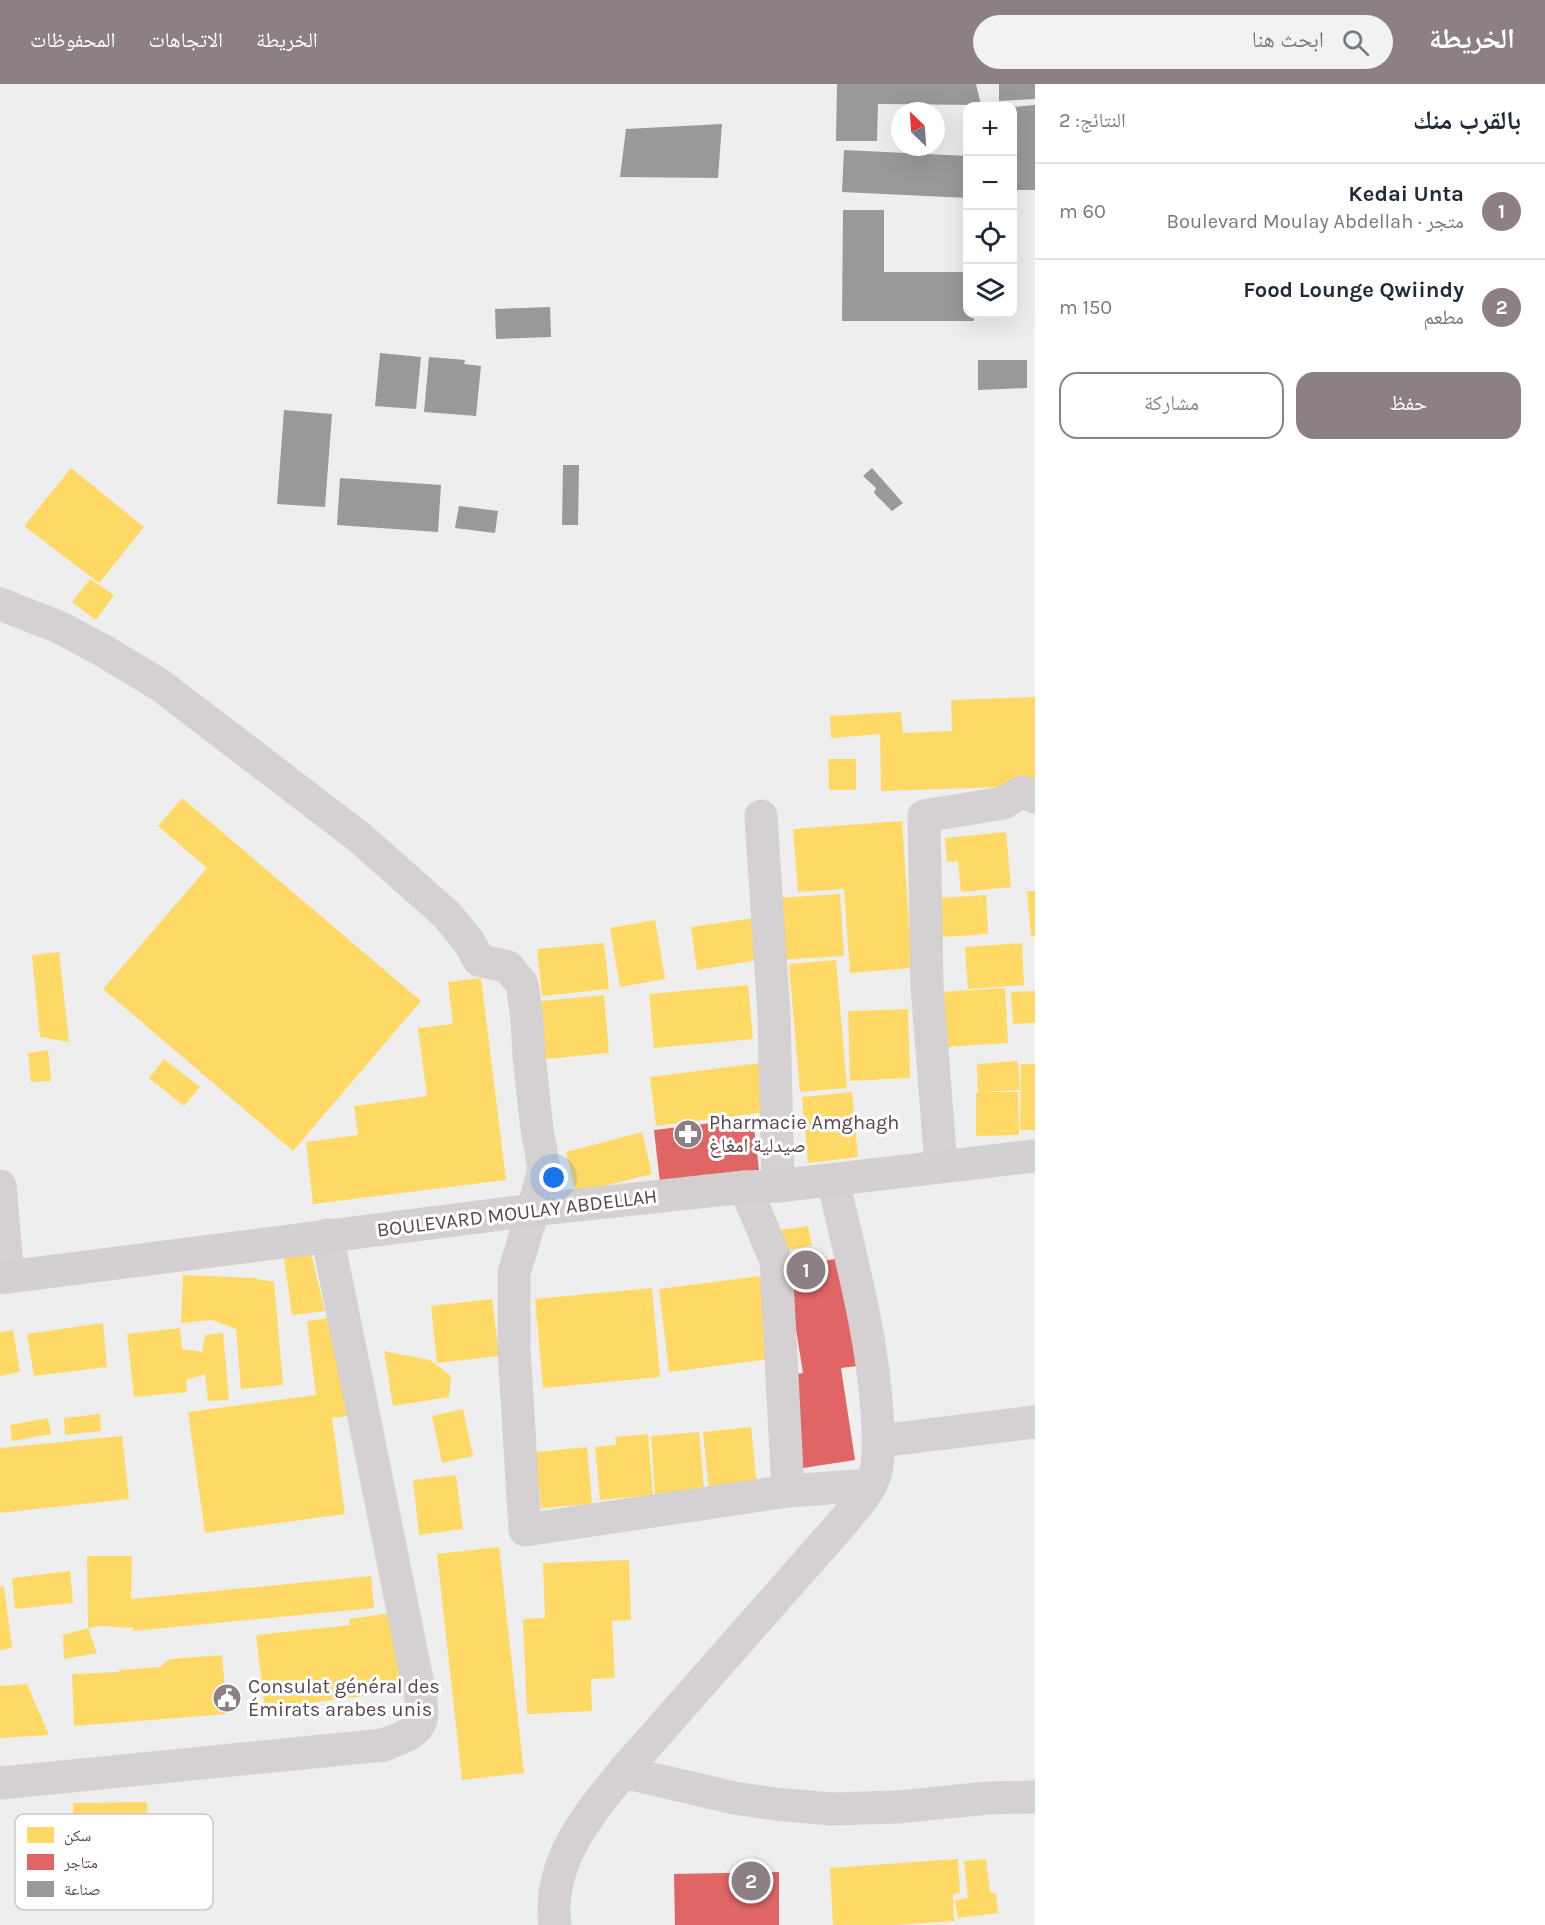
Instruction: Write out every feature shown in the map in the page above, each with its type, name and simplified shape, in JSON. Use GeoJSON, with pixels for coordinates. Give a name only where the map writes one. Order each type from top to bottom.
{"type":"FeatureCollection","features":[{"type":"Feature","properties":{"kind":"main road","name":"BOULEVARD MOULAY ABDELLAH"},"geometry":{"type":"LineString","coordinates":[[4,1278],[533,1210],[746,1187],[778,1186],[1035,1156]]}},
{"type":"Feature","properties":{"kind":"street"},"geometry":{"type":"LineString","coordinates":[[0,604],[59,627],[160,685],[359,837],[446,914],[469,942],[479,960],[508,967],[522,984],[537,1129],[544,1169],[514,1273],[514,1348],[525,1530],[788,1491],[871,1485]]}},
{"type":"Feature","properties":{"kind":"street"},"geometry":{"type":"LineString","coordinates":[[941,1166],[927,986],[924,816],[1003,803],[1022,792],[1035,797]]}},
{"type":"Feature","properties":{"kind":"street"},"geometry":{"type":"LineString","coordinates":[[762,816],[774,1015],[778,1186]]}},
{"type":"Feature","properties":{"kind":"street"},"geometry":{"type":"LineString","coordinates":[[551,1920],[558,1879],[568,1847],[588,1815],[623,1772],[844,1521],[871,1485],[879,1441],[876,1392],[866,1329],[833,1180]]}},
{"type":"Feature","properties":{"kind":"street"},"geometry":{"type":"LineString","coordinates":[[0,1186],[4,1278]]}},
{"type":"Feature","properties":{"kind":"street"},"geometry":{"type":"LineString","coordinates":[[746,1187],[776,1261],[788,1491]]}},
{"type":"Feature","properties":{"kind":"street"},"geometry":{"type":"LineString","coordinates":[[0,1783],[383,1745],[412,1731],[421,1720],[421,1700],[327,1235]]}},
{"type":"Feature","properties":{"kind":"street"},"geometry":{"type":"LineString","coordinates":[[879,1441],[1035,1422]]}},
{"type":"Feature","properties":{"kind":"street"},"geometry":{"type":"LineString","coordinates":[[623,1772],[734,1798],[831,1809],[898,1807],[988,1798],[1035,1797]]}},
{"type":"Feature","properties":{"kind":"building: سكن"},"geometry":{"type":"Polygon","coordinates":[[[71,468],[144,527],[99,583],[24,526],[71,468]]]}},
{"type":"Feature","properties":{"kind":"building: سكن"},"geometry":{"type":"Polygon","coordinates":[[[90,579],[114,595],[96,620],[72,602],[90,579]]]}},
{"type":"Feature","properties":{"kind":"building: سكن"},"geometry":{"type":"Polygon","coordinates":[[[1035,697],[1035,786],[881,791],[880,734],[831,738],[830,716],[901,712],[903,733],[952,731],[951,700],[1035,697]]]}},
{"type":"Feature","properties":{"kind":"building: سكن"},"geometry":{"type":"Polygon","coordinates":[[[828,759],[856,759],[856,790],[829,790],[828,759]]]}},
{"type":"Feature","properties":{"kind":"building: سكن"},"geometry":{"type":"Polygon","coordinates":[[[182,798],[421,1001],[293,1151],[103,989],[207,868],[158,826],[182,798]]]}},
{"type":"Feature","properties":{"kind":"building: سكن"},"geometry":{"type":"Polygon","coordinates":[[[902,821],[912,968],[850,973],[844,889],[798,892],[793,829],[902,821]]]}},
{"type":"Feature","properties":{"kind":"building: سكن"},"geometry":{"type":"Polygon","coordinates":[[[1006,832],[1011,887],[961,892],[958,861],[947,862],[945,838],[1006,832]]]}},
{"type":"Feature","properties":{"kind":"building: سكن"},"geometry":{"type":"Polygon","coordinates":[[[1027,891],[1035,891],[1035,936],[1031,936],[1027,891]]]}},
{"type":"Feature","properties":{"kind":"building: سكن"},"geometry":{"type":"Polygon","coordinates":[[[840,894],[844,956],[780,960],[777,898],[840,894]]]}},
{"type":"Feature","properties":{"kind":"building: سكن"},"geometry":{"type":"Polygon","coordinates":[[[986,895],[988,934],[941,937],[939,898],[986,895]]]}},
{"type":"Feature","properties":{"kind":"building: سكن"},"geometry":{"type":"Polygon","coordinates":[[[754,918],[759,960],[697,970],[691,927],[754,918]]]}},
{"type":"Feature","properties":{"kind":"building: سكن"},"geometry":{"type":"Polygon","coordinates":[[[655,920],[665,979],[620,987],[610,928],[655,920]]]}},
{"type":"Feature","properties":{"kind":"building: سكن"},"geometry":{"type":"Polygon","coordinates":[[[604,943],[609,989],[542,996],[537,949],[604,943]]]}},
{"type":"Feature","properties":{"kind":"building: سكن"},"geometry":{"type":"Polygon","coordinates":[[[1022,943],[1024,985],[968,989],[965,947],[1022,943]]]}},
{"type":"Feature","properties":{"kind":"building: سكن"},"geometry":{"type":"Polygon","coordinates":[[[59,952],[69,1042],[40,1037],[32,955],[59,952]]]}},
{"type":"Feature","properties":{"kind":"building: سكن"},"geometry":{"type":"Polygon","coordinates":[[[836,960],[847,1088],[800,1092],[789,964],[836,960]]]}},
{"type":"Feature","properties":{"kind":"building: سكن"},"geometry":{"type":"Polygon","coordinates":[[[481,978],[506,1180],[313,1204],[306,1142],[358,1135],[354,1106],[427,1096],[418,1028],[453,1024],[448,982],[481,978]]]}},
{"type":"Feature","properties":{"kind":"building: سكن"},"geometry":{"type":"Polygon","coordinates":[[[748,985],[753,1039],[654,1048],[649,994],[748,985]]]}},
{"type":"Feature","properties":{"kind":"building: سكن"},"geometry":{"type":"Polygon","coordinates":[[[1005,988],[1008,1043],[944,1047],[941,992],[1005,988]]]}},
{"type":"Feature","properties":{"kind":"building: سكن"},"geometry":{"type":"Polygon","coordinates":[[[1035,991],[1035,1023],[1013,1024],[1011,992],[1035,991]]]}},
{"type":"Feature","properties":{"kind":"building: سكن"},"geometry":{"type":"Polygon","coordinates":[[[604,995],[609,1053],[545,1059],[540,1001],[604,995]]]}},
{"type":"Feature","properties":{"kind":"building: سكن"},"geometry":{"type":"Polygon","coordinates":[[[908,1009],[910,1078],[850,1081],[848,1011],[908,1009]]]}},
{"type":"Feature","properties":{"kind":"building: سكن"},"geometry":{"type":"Polygon","coordinates":[[[48,1050],[51,1081],[31,1082],[28,1053],[48,1050]]]}},
{"type":"Feature","properties":{"kind":"building: سكن"},"geometry":{"type":"Polygon","coordinates":[[[164,1059],[200,1087],[184,1106],[149,1078],[164,1059]]]}},
{"type":"Feature","properties":{"kind":"building: سكن"},"geometry":{"type":"Polygon","coordinates":[[[1018,1061],[1020,1090],[986,1092],[1018,1092],[1019,1135],[976,1136],[977,1064],[1018,1061]]]}},
{"type":"Feature","properties":{"kind":"building: سكن"},"geometry":{"type":"Polygon","coordinates":[[[760,1063],[766,1112],[656,1126],[650,1077],[760,1063]]]}},
{"type":"Feature","properties":{"kind":"building: سكن"},"geometry":{"type":"Polygon","coordinates":[[[1021,1064],[1035,1064],[1035,1130],[1020,1130],[1021,1064]]]}},
{"type":"Feature","properties":{"kind":"building: سكن"},"geometry":{"type":"Polygon","coordinates":[[[852,1092],[858,1157],[808,1163],[802,1097],[852,1092]]]}},
{"type":"Feature","properties":{"kind":"building: سكن"},"geometry":{"type":"Polygon","coordinates":[[[642,1132],[652,1174],[576,1193],[566,1152],[642,1132]]]}},
{"type":"Feature","properties":{"kind":"building: سكن"},"geometry":{"type":"Polygon","coordinates":[[[808,1226],[812,1245],[778,1252],[774,1231],[808,1226]]]}},
{"type":"Feature","properties":{"kind":"building: سكن"},"geometry":{"type":"Polygon","coordinates":[[[311,1254],[325,1311],[292,1315],[284,1258],[311,1254]]]}},
{"type":"Feature","properties":{"kind":"building: سكن"},"geometry":{"type":"Polygon","coordinates":[[[183,1275],[253,1278],[274,1282],[283,1385],[241,1389],[236,1329],[212,1320],[181,1323],[183,1275]]]}},
{"type":"Feature","properties":{"kind":"building: سكن"},"geometry":{"type":"Polygon","coordinates":[[[760,1276],[770,1359],[669,1372],[659,1289],[760,1276]]]}},
{"type":"Feature","properties":{"kind":"building: سكن"},"geometry":{"type":"Polygon","coordinates":[[[652,1288],[660,1377],[543,1388],[535,1299],[652,1288]]]}},
{"type":"Feature","properties":{"kind":"building: سكن"},"geometry":{"type":"Polygon","coordinates":[[[492,1299],[499,1356],[437,1363],[431,1306],[492,1299]]]}},
{"type":"Feature","properties":{"kind":"building: سكن"},"geometry":{"type":"Polygon","coordinates":[[[336,1317],[347,1416],[332,1418],[345,1514],[205,1533],[188,1412],[316,1395],[307,1321],[336,1317]]]}},
{"type":"Feature","properties":{"kind":"building: سكن"},"geometry":{"type":"Polygon","coordinates":[[[103,1323],[107,1367],[34,1376],[27,1334],[103,1323]]]}},
{"type":"Feature","properties":{"kind":"building: سكن"},"geometry":{"type":"Polygon","coordinates":[[[180,1328],[182,1349],[202,1352],[205,1335],[223,1333],[229,1400],[208,1401],[205,1374],[186,1380],[187,1392],[134,1397],[127,1334],[180,1328]]]}},
{"type":"Feature","properties":{"kind":"building: سكن"},"geometry":{"type":"Polygon","coordinates":[[[13,1330],[20,1372],[0,1376],[0,1332],[13,1330]]]}},
{"type":"Feature","properties":{"kind":"building: سكن"},"geometry":{"type":"Polygon","coordinates":[[[384,1351],[430,1360],[451,1376],[449,1397],[393,1406],[384,1351]]]}},
{"type":"Feature","properties":{"kind":"building: سكن"},"geometry":{"type":"Polygon","coordinates":[[[463,1409],[473,1456],[442,1463],[432,1416],[463,1409]]]}},
{"type":"Feature","properties":{"kind":"building: سكن"},"geometry":{"type":"Polygon","coordinates":[[[100,1414],[101,1431],[65,1435],[64,1418],[100,1414]]]}},
{"type":"Feature","properties":{"kind":"building: سكن"},"geometry":{"type":"Polygon","coordinates":[[[48,1418],[51,1434],[12,1441],[10,1425],[48,1418]]]}},
{"type":"Feature","properties":{"kind":"building: سكن"},"geometry":{"type":"Polygon","coordinates":[[[751,1427],[757,1487],[709,1492],[703,1432],[751,1427]]]}},
{"type":"Feature","properties":{"kind":"building: سكن"},"geometry":{"type":"Polygon","coordinates":[[[699,1432],[704,1490],[655,1494],[651,1436],[699,1432]]]}},
{"type":"Feature","properties":{"kind":"building: سكن"},"geometry":{"type":"Polygon","coordinates":[[[648,1434],[653,1495],[600,1500],[595,1447],[616,1445],[615,1437],[648,1434]]]}},
{"type":"Feature","properties":{"kind":"building: سكن"},"geometry":{"type":"Polygon","coordinates":[[[122,1436],[129,1499],[0,1513],[0,1448],[122,1436]]]}},
{"type":"Feature","properties":{"kind":"building: سكن"},"geometry":{"type":"Polygon","coordinates":[[[587,1447],[592,1504],[541,1508],[536,1452],[587,1447]]]}},
{"type":"Feature","properties":{"kind":"building: سكن"},"geometry":{"type":"Polygon","coordinates":[[[456,1475],[463,1529],[419,1535],[413,1480],[456,1475]]]}},
{"type":"Feature","properties":{"kind":"building: سكن"},"geometry":{"type":"Polygon","coordinates":[[[499,1547],[524,1773],[462,1780],[437,1554],[499,1547]]]}},
{"type":"Feature","properties":{"kind":"building: سكن"},"geometry":{"type":"Polygon","coordinates":[[[87,1556],[132,1556],[131,1599],[371,1576],[374,1608],[133,1631],[133,1628],[99,1626],[88,1628],[87,1556]]]}},
{"type":"Feature","properties":{"kind":"building: سكن"},"geometry":{"type":"Polygon","coordinates":[[[629,1560],[631,1620],[612,1621],[615,1678],[591,1679],[592,1711],[527,1714],[523,1619],[545,1618],[543,1563],[629,1560]]]}},
{"type":"Feature","properties":{"kind":"building: سكن"},"geometry":{"type":"Polygon","coordinates":[[[70,1571],[73,1603],[15,1609],[12,1578],[70,1571]]]}},
{"type":"Feature","properties":{"kind":"building: سكن"},"geometry":{"type":"Polygon","coordinates":[[[4,1586],[12,1648],[0,1650],[0,1587],[4,1586]]]}},
{"type":"Feature","properties":{"kind":"building: سكن"},"geometry":{"type":"Polygon","coordinates":[[[390,1613],[401,1691],[265,1709],[256,1635],[350,1625],[349,1619],[390,1613]]]}},
{"type":"Feature","properties":{"kind":"building: سكن"},"geometry":{"type":"Polygon","coordinates":[[[88,1628],[97,1653],[64,1659],[63,1635],[88,1628]]]}},
{"type":"Feature","properties":{"kind":"building: سكن"},"geometry":{"type":"Polygon","coordinates":[[[222,1655],[227,1714],[74,1726],[72,1674],[120,1672],[118,1670],[160,1667],[170,1659],[222,1655]]]}},
{"type":"Feature","properties":{"kind":"building: سكن"},"geometry":{"type":"Polygon","coordinates":[[[27,1684],[49,1735],[0,1738],[0,1686],[27,1684]]]}},
{"type":"Feature","properties":{"kind":"building: سكن"},"geometry":{"type":"Polygon","coordinates":[[[147,1802],[147,1814],[73,1814],[73,1803],[147,1802]]]}},
{"type":"Feature","properties":{"kind":"building: سكن"},"geometry":{"type":"Polygon","coordinates":[[[958,1859],[960,1893],[953,1894],[954,1921],[896,1925],[833,1925],[830,1868],[958,1859]]]}},
{"type":"Feature","properties":{"kind":"building: سكن"},"geometry":{"type":"Polygon","coordinates":[[[986,1859],[990,1892],[996,1894],[998,1913],[958,1918],[955,1900],[968,1898],[964,1861],[986,1859]]]}},
{"type":"Feature","properties":{"kind":"building: متاجر"},"geometry":{"type":"Polygon","coordinates":[[[753,1118],[759,1170],[660,1183],[654,1130],[753,1118]]]}},
{"type":"Feature","properties":{"kind":"building: متاجر"},"geometry":{"type":"Polygon","coordinates":[[[841,1258],[858,1366],[841,1368],[855,1460],[803,1468],[788,1375],[803,1373],[786,1267],[841,1258]]]}},
{"type":"Feature","properties":{"kind":"building: متاجر"},"geometry":{"type":"Polygon","coordinates":[[[779,1872],[779,1925],[675,1925],[674,1874],[779,1872]]]}},
{"type":"Feature","properties":{"kind":"building: صناعة"},"geometry":{"type":"Polygon","coordinates":[[[837,84],[976,84],[980,102],[963,102],[963,105],[945,105],[945,102],[878,104],[877,141],[836,141],[837,84]]]}},
{"type":"Feature","properties":{"kind":"building: صناعة"},"geometry":{"type":"Polygon","coordinates":[[[999,84],[1035,84],[1035,99],[999,101],[999,84]]]}},
{"type":"Feature","properties":{"kind":"building: صناعة"},"geometry":{"type":"Polygon","coordinates":[[[1035,105],[1035,190],[1017,190],[1017,107],[1035,105]]]}},
{"type":"Feature","properties":{"kind":"building: صناعة"},"geometry":{"type":"Polygon","coordinates":[[[722,124],[718,178],[620,177],[626,129],[722,124]]]}},
{"type":"Feature","properties":{"kind":"building: صناعة"},"geometry":{"type":"Polygon","coordinates":[[[844,150],[891,152],[891,156],[963,156],[963,198],[842,192],[844,150]]]}},
{"type":"Feature","properties":{"kind":"building: صناعة"},"geometry":{"type":"Polygon","coordinates":[[[843,210],[884,210],[884,272],[963,272],[963,318],[974,318],[974,321],[842,321],[843,210]]]}},
{"type":"Feature","properties":{"kind":"building: صناعة"},"geometry":{"type":"Polygon","coordinates":[[[550,307],[551,337],[496,339],[495,309],[550,307]]]}},
{"type":"Feature","properties":{"kind":"building: صناعة"},"geometry":{"type":"Polygon","coordinates":[[[380,353],[421,357],[416,409],[375,406],[380,353]]]}},
{"type":"Feature","properties":{"kind":"building: صناعة"},"geometry":{"type":"Polygon","coordinates":[[[429,357],[465,360],[464,364],[481,366],[476,416],[424,412],[429,357]]]}},
{"type":"Feature","properties":{"kind":"building: صناعة"},"geometry":{"type":"Polygon","coordinates":[[[978,360],[1027,360],[1027,388],[978,390],[978,360]]]}},
{"type":"Feature","properties":{"kind":"building: صناعة"},"geometry":{"type":"Polygon","coordinates":[[[284,410],[332,414],[325,507],[277,504],[284,410]]]}},
{"type":"Feature","properties":{"kind":"building: صناعة"},"geometry":{"type":"Polygon","coordinates":[[[563,465],[579,465],[578,525],[562,525],[563,465]]]}},
{"type":"Feature","properties":{"kind":"building: صناعة"},"geometry":{"type":"Polygon","coordinates":[[[872,468],[903,503],[892,511],[874,493],[876,488],[863,476],[872,468]]]}},
{"type":"Feature","properties":{"kind":"building: صناعة"},"geometry":{"type":"Polygon","coordinates":[[[340,478],[441,485],[438,532],[337,525],[340,478]]]}},
{"type":"Feature","properties":{"kind":"building: صناعة"},"geometry":{"type":"Polygon","coordinates":[[[459,506],[498,511],[495,533],[455,528],[459,506]]]}},
{"type":"Feature","properties":{"kind":"place","name":"Pharmacie Amghagh صيدلية امغاغ"},"geometry":{"type":"Point","coordinates":[688,1134]}},
{"type":"Feature","properties":{"kind":"place","name":"Kedai Unta"},"geometry":{"type":"Point","coordinates":[806,1270]}},
{"type":"Feature","properties":{"kind":"place","name":"Consulat général des Émirats arabes unis"},"geometry":{"type":"Point","coordinates":[227,1698]}},
{"type":"Feature","properties":{"kind":"place","name":"Food Lounge Qwiindy"},"geometry":{"type":"Point","coordinates":[751,1881]}}]}
